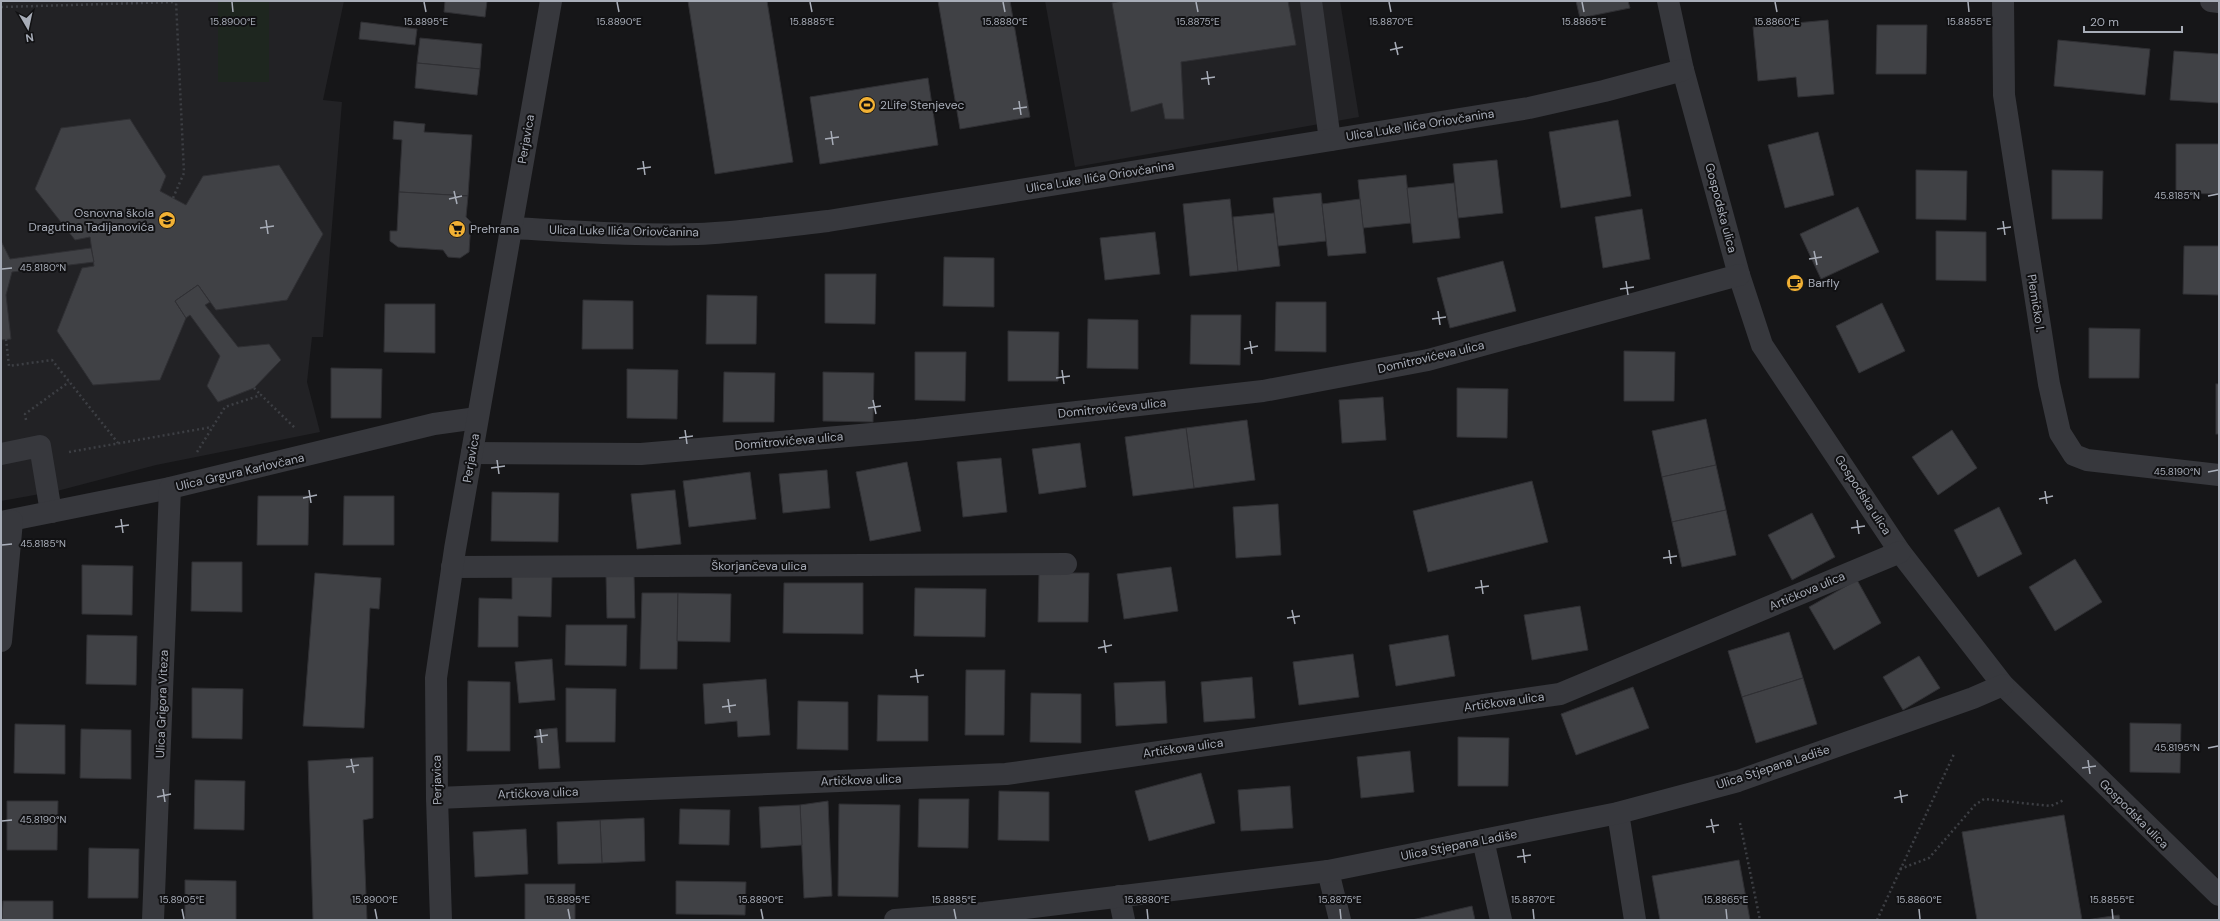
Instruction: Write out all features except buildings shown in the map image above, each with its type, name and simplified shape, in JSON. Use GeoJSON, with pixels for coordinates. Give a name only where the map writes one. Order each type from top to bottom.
{"type":"FeatureCollection","features":[{"type":"Feature","properties":{"kind":"street","name":"Perjavica"},"geometry":{"type":"LineString","coordinates":[[441,920],[437,798],[436,678],[452,567],[477,418],[551,1]]}},
{"type":"Feature","properties":{"kind":"street"},"geometry":{"type":"LineString","coordinates":[[1311,1],[1330,140]]}},
{"type":"Feature","properties":{"kind":"street","name":"Gospodska ulica"},"geometry":{"type":"LineString","coordinates":[[1668,1],[1683,70],[1739,275],[1762,345],[1900,552],[2004,685],[2219,895]]}},
{"type":"Feature","properties":{"kind":"street","name":"Plemičko I."},"geometry":{"type":"LineString","coordinates":[[2003,1],[2004,95],[2049,384],[2060,433],[2074,455],[2087,460],[2219,475]]}},
{"type":"Feature","properties":{"kind":"street"},"geometry":{"type":"LineString","coordinates":[[2211,1],[2219,2]]}},
{"type":"Feature","properties":{"kind":"street","name":"Ulica Luke Ilića Oriovčanina"},"geometry":{"type":"LineString","coordinates":[[511,228],[649,234],[746,231],[828,221],[1529,108],[1604,91],[1683,70]]}},
{"type":"Feature","properties":{"kind":"street","name":"Domitrovićeva ulica"},"geometry":{"type":"LineString","coordinates":[[472,453],[649,453],[917,430],[1263,391],[1428,360],[1739,275]]}},
{"type":"Feature","properties":{"kind":"street","name":"Ulica Grgura Karlovčana"},"geometry":{"type":"LineString","coordinates":[[6,521],[170,488],[434,424],[477,418]]}},
{"type":"Feature","properties":{"kind":"street"},"geometry":{"type":"LineString","coordinates":[[1,454],[37,452],[52,512]]}},
{"type":"Feature","properties":{"kind":"street","name":"Ulica Grigora Viteza"},"geometry":{"type":"LineString","coordinates":[[153,920],[170,488]]}},
{"type":"Feature","properties":{"kind":"street"},"geometry":{"type":"LineString","coordinates":[[1,641],[6,521]]}},
{"type":"Feature","properties":{"kind":"street","name":"Artičkova ulica"},"geometry":{"type":"LineString","coordinates":[[437,798],[1006,774],[1560,694],[1900,552]]}},
{"type":"Feature","properties":{"kind":"street","name":"Škorjančeva ulica"},"geometry":{"type":"LineString","coordinates":[[452,567],[1066,564]]}},
{"type":"Feature","properties":{"kind":"street","name":"Ulica Stjepana Ladiše"},"geometry":{"type":"LineString","coordinates":[[895,920],[985,916],[1119,896],[1328,871],[1618,813],[1738,781],[1973,698],[2004,685]]}},
{"type":"Feature","properties":{"kind":"street"},"geometry":{"type":"LineString","coordinates":[[1618,813],[1636,920]]}},
{"type":"Feature","properties":{"kind":"street"},"geometry":{"type":"LineString","coordinates":[[1483,840],[1501,920]]}},
{"type":"Feature","properties":{"kind":"street"},"geometry":{"type":"LineString","coordinates":[[1328,871],[1340,920]]}},
{"type":"Feature","properties":{"kind":"street"},"geometry":{"type":"LineString","coordinates":[[1119,896],[1124,920]]}},
{"type":"Feature","properties":{"kind":"path"},"geometry":{"type":"LineString","coordinates":[[1,7],[176,2],[184,173],[173,198]]}},
{"type":"Feature","properties":{"kind":"path"},"geometry":{"type":"LineString","coordinates":[[6,340],[9,366],[52,360],[118,443]]}},
{"type":"Feature","properties":{"kind":"path"},"geometry":{"type":"LineString","coordinates":[[69,382],[25,414],[37,452],[118,443],[212,427]]}},
{"type":"Feature","properties":{"kind":"path"},"geometry":{"type":"LineString","coordinates":[[254,388],[300,433]]}},
{"type":"Feature","properties":{"kind":"path"},"geometry":{"type":"LineString","coordinates":[[195,455],[225,407],[260,395]]}},
{"type":"Feature","properties":{"kind":"path"},"geometry":{"type":"LineString","coordinates":[[1877,920],[1954,754]]}},
{"type":"Feature","properties":{"kind":"path"},"geometry":{"type":"LineString","coordinates":[[1900,869],[1929,858],[1975,805],[1984,799],[2051,806],[2064,800]]}},
{"type":"Feature","properties":{"kind":"path"},"geometry":{"type":"LineString","coordinates":[[1740,823],[1760,920]]}},
{"type":"Feature","properties":{"kind":"shaded area","name":"Osnovna škola Dragutina Tadijanovića"},"geometry":{"type":"Polygon","coordinates":[[[1,1],[344,1],[323,100],[342,102],[323,337],[312,337],[307,382],[320,432],[156,465],[57,491],[1,501],[1,1]]]}},
{"type":"Feature","properties":{"kind":"shaded area"},"geometry":{"type":"Polygon","coordinates":[[[218,1],[269,1],[269,82],[218,82],[218,1]]]}},
{"type":"Feature","properties":{"kind":"shaded area"},"geometry":{"type":"Polygon","coordinates":[[[1045,1],[1340,1],[1359,117],[1075,167],[1045,1]]]}},
{"type":"Feature","properties":{"kind":"place","name":"2Life Stenjevec"},"geometry":{"type":"Point","coordinates":[867,105]}},
{"type":"Feature","properties":{"kind":"place","name":"Osnovna škola Dragutina Tadijanovića"},"geometry":{"type":"Point","coordinates":[167,220]}},
{"type":"Feature","properties":{"kind":"place","name":"Prehrana"},"geometry":{"type":"Point","coordinates":[457,229]}},
{"type":"Feature","properties":{"kind":"place","name":"Barfly"},"geometry":{"type":"Point","coordinates":[1795,283]}}]}
